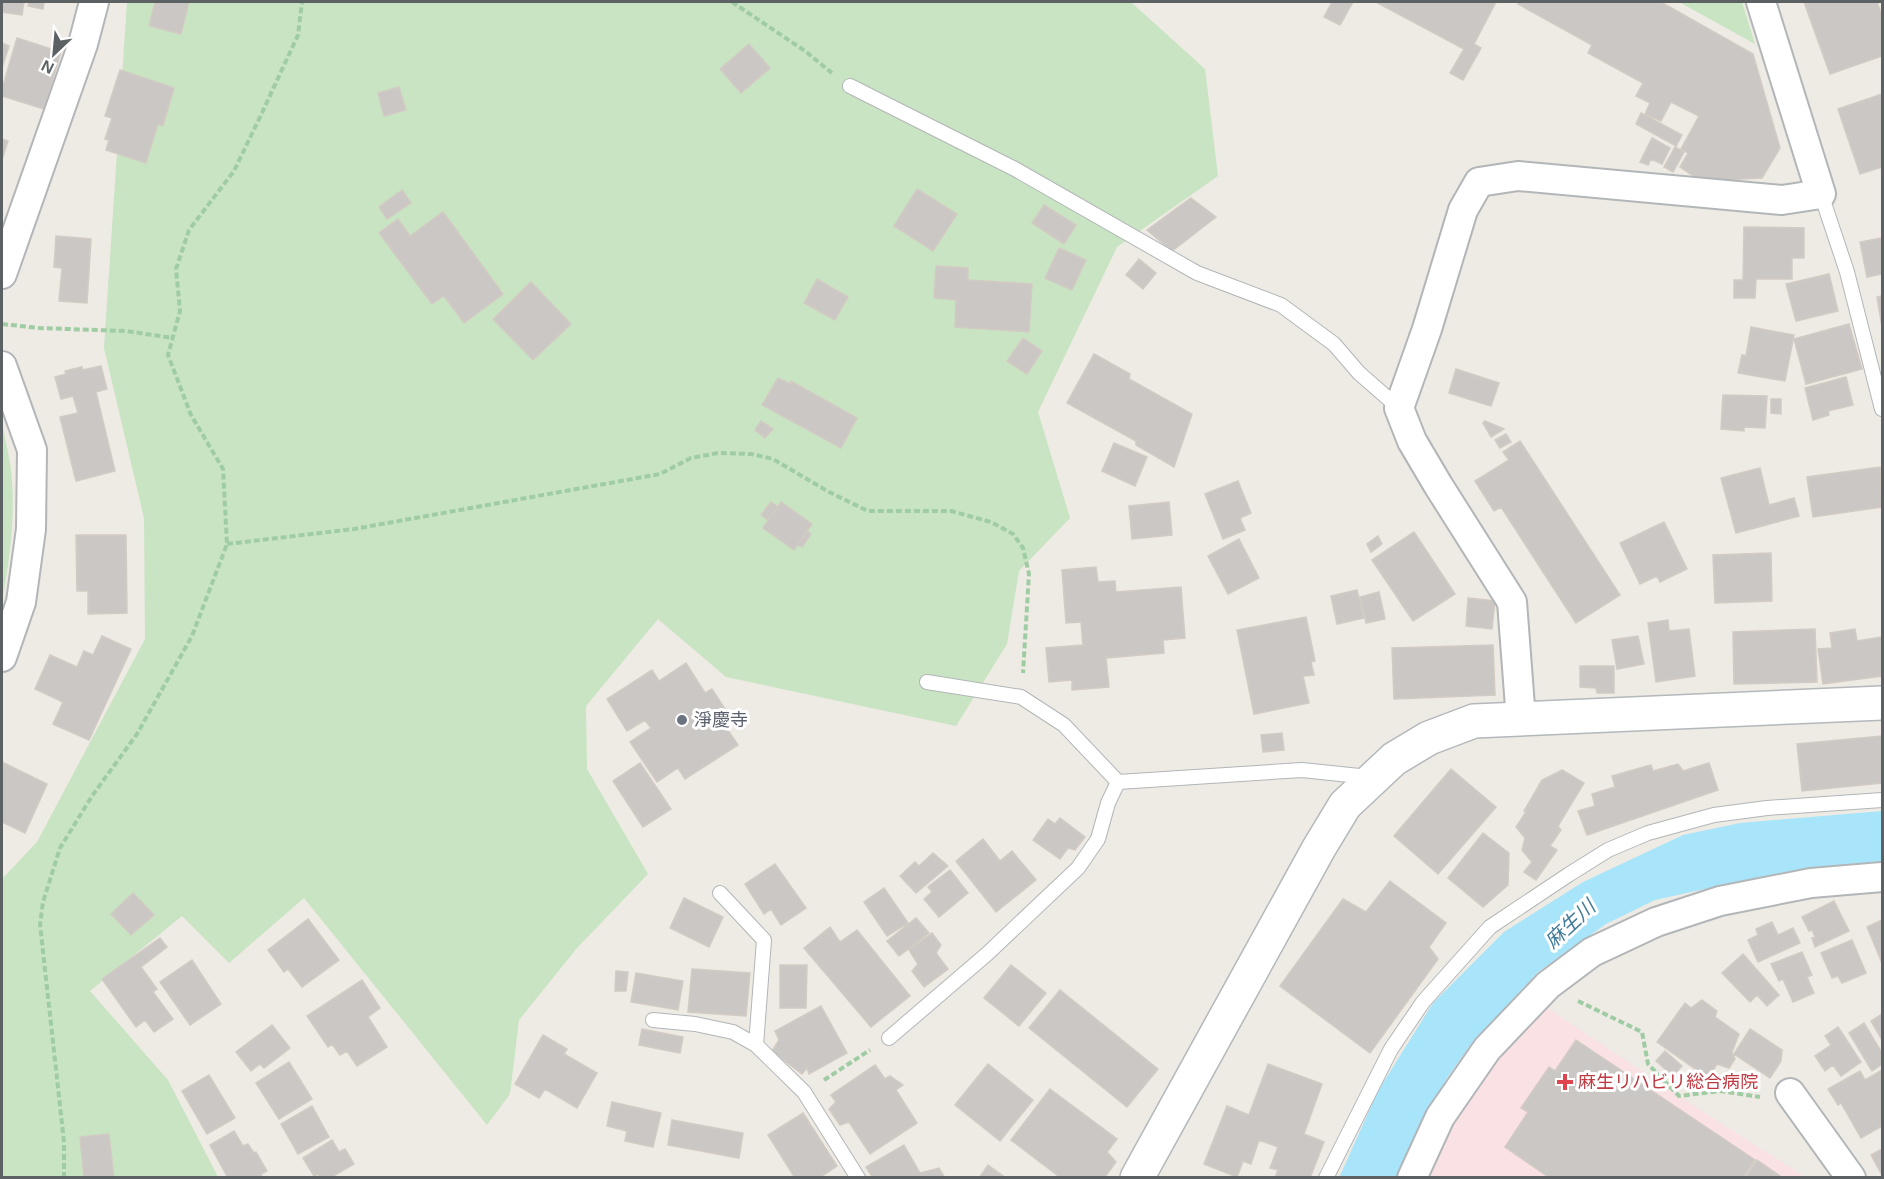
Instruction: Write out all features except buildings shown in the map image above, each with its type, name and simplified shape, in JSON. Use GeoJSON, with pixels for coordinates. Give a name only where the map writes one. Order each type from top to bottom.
{"type":"FeatureCollection","features":[{"type":"Feature","properties":{"kind":"street"},"geometry":{"type":"LineString","coordinates":[[2,274],[83,45],[94,2]]}},
{"type":"Feature","properties":{"kind":"street"},"geometry":{"type":"LineString","coordinates":[[1521,720],[1512,602],[1412,441],[1399,408],[1427,329],[1463,210],[1479,182],[1518,176],[1782,200],[1821,194],[1761,2]]}},
{"type":"Feature","properties":{"kind":"street"},"geometry":{"type":"LineString","coordinates":[[2,366],[32,450],[31,529],[21,602],[2,657]]}},
{"type":"Feature","properties":{"kind":"street"},"geometry":{"type":"LineString","coordinates":[[1137,1178],[1345,805],[1394,759],[1429,738],[1474,721],[1882,703]]}},
{"type":"Feature","properties":{"kind":"street"},"geometry":{"type":"LineString","coordinates":[[1412,1178],[1440,1117],[1487,1049],[1548,986],[1592,952],[1656,922],[1720,901],[1811,883],[1882,877]]}},
{"type":"Feature","properties":{"kind":"street"},"geometry":{"type":"LineString","coordinates":[[1790,1093],[1851,1178]]}},
{"type":"Feature","properties":{"kind":"lane"},"geometry":{"type":"LineString","coordinates":[[850,86],[1015,169],[1197,273],[1281,305],[1334,344],[1359,373],[1399,408]]}},
{"type":"Feature","properties":{"kind":"lane"},"geometry":{"type":"LineString","coordinates":[[1821,194],[1847,272],[1882,409]]}},
{"type":"Feature","properties":{"kind":"lane"},"geometry":{"type":"LineString","coordinates":[[927,682],[1021,697],[1064,725],[1118,782]]}},
{"type":"Feature","properties":{"kind":"lane"},"geometry":{"type":"LineString","coordinates":[[1118,782],[1302,770],[1374,778]]}},
{"type":"Feature","properties":{"kind":"lane"},"geometry":{"type":"LineString","coordinates":[[889,1038],[987,954],[1078,868],[1098,839],[1108,803],[1118,782]]}},
{"type":"Feature","properties":{"kind":"lane"},"geometry":{"type":"LineString","coordinates":[[1326,1178],[1391,1049],[1423,1002],[1490,927],[1608,849],[1648,833],[1714,815],[1767,808],[1882,800]]}},
{"type":"Feature","properties":{"kind":"lane"},"geometry":{"type":"LineString","coordinates":[[720,893],[764,940],[756,1045]]}},
{"type":"Feature","properties":{"kind":"lane"},"geometry":{"type":"LineString","coordinates":[[654,1020],[695,1024],[734,1032],[756,1045],[804,1092],[858,1178]]}},
{"type":"Feature","properties":{"kind":"path"},"geometry":{"type":"LineString","coordinates":[[64,1178],[64,1142],[40,924],[43,902],[60,848],[92,796],[137,734],[192,636],[227,544],[223,470],[191,415],[168,355],[180,311],[176,269],[189,230],[234,171],[298,36],[302,2]]}},
{"type":"Feature","properties":{"kind":"path"},"geometry":{"type":"LineString","coordinates":[[732,2],[804,51],[850,86]]}},
{"type":"Feature","properties":{"kind":"path"},"geometry":{"type":"LineString","coordinates":[[2,324],[39,328],[126,331],[173,338]]}},
{"type":"Feature","properties":{"kind":"path"},"geometry":{"type":"LineString","coordinates":[[227,544],[354,529],[660,474],[691,458],[718,453],[751,454],[773,459],[829,492],[868,511],[951,511],[991,522],[1013,534],[1023,548],[1029,574],[1021,697]]}},
{"type":"Feature","properties":{"kind":"path"},"geometry":{"type":"LineString","coordinates":[[1548,986],[1642,1032],[1648,1064],[1679,1096],[1720,1091],[1764,1097],[1790,1093]]}},
{"type":"Feature","properties":{"kind":"path"},"geometry":{"type":"LineString","coordinates":[[804,1092],[889,1038]]}},
{"type":"Feature","properties":{"kind":"shaded area","name":"麻生リハビリ総合病院"},"geometry":{"type":"Polygon","coordinates":[[[1535,1000],[1805,1177],[1423,1178],[1444,1130],[1535,1000]]]}},
{"type":"Feature","properties":{"kind":"green space"},"geometry":{"type":"Polygon","coordinates":[[[127,2],[1131,2],[1205,69],[1218,176],[1117,247],[1038,412],[1070,518],[1019,571],[1007,644],[956,726],[726,677],[658,619],[586,706],[587,769],[648,874],[577,948],[519,1020],[510,1094],[487,1125],[304,898],[229,963],[182,916],[90,991],[168,1080],[218,1177],[2,1177],[2,879],[37,842],[145,639],[144,518],[104,348],[127,2]]]}},
{"type":"Feature","properties":{"kind":"green space"},"geometry":{"type":"Polygon","coordinates":[[[1679,2],[1742,2],[1755,44],[1679,2]]]}},
{"type":"Feature","properties":{"kind":"green space"},"geometry":{"type":"Polygon","coordinates":[[[2,422],[10,466],[13,512],[2,602],[2,422]]]}},
{"type":"Feature","properties":{"kind":"water","name":"麻生川"},"geometry":{"type":"Polygon","coordinates":[[[1882,811],[1882,865],[1820,870],[1714,887],[1655,900],[1606,924],[1538,972],[1471,1044],[1447,1078],[1396,1177],[1339,1178],[1378,1091],[1433,1003],[1504,932],[1583,882],[1683,835],[1740,823],[1882,811]]]}},
{"type":"Feature","properties":{"kind":"place","name":"淨慶寺"},"geometry":{"type":"Point","coordinates":[682,720]}},
{"type":"Feature","properties":{"kind":"place","name":"麻生リハビリ総合病院"},"geometry":{"type":"Point","coordinates":[1565,1082]}}]}
